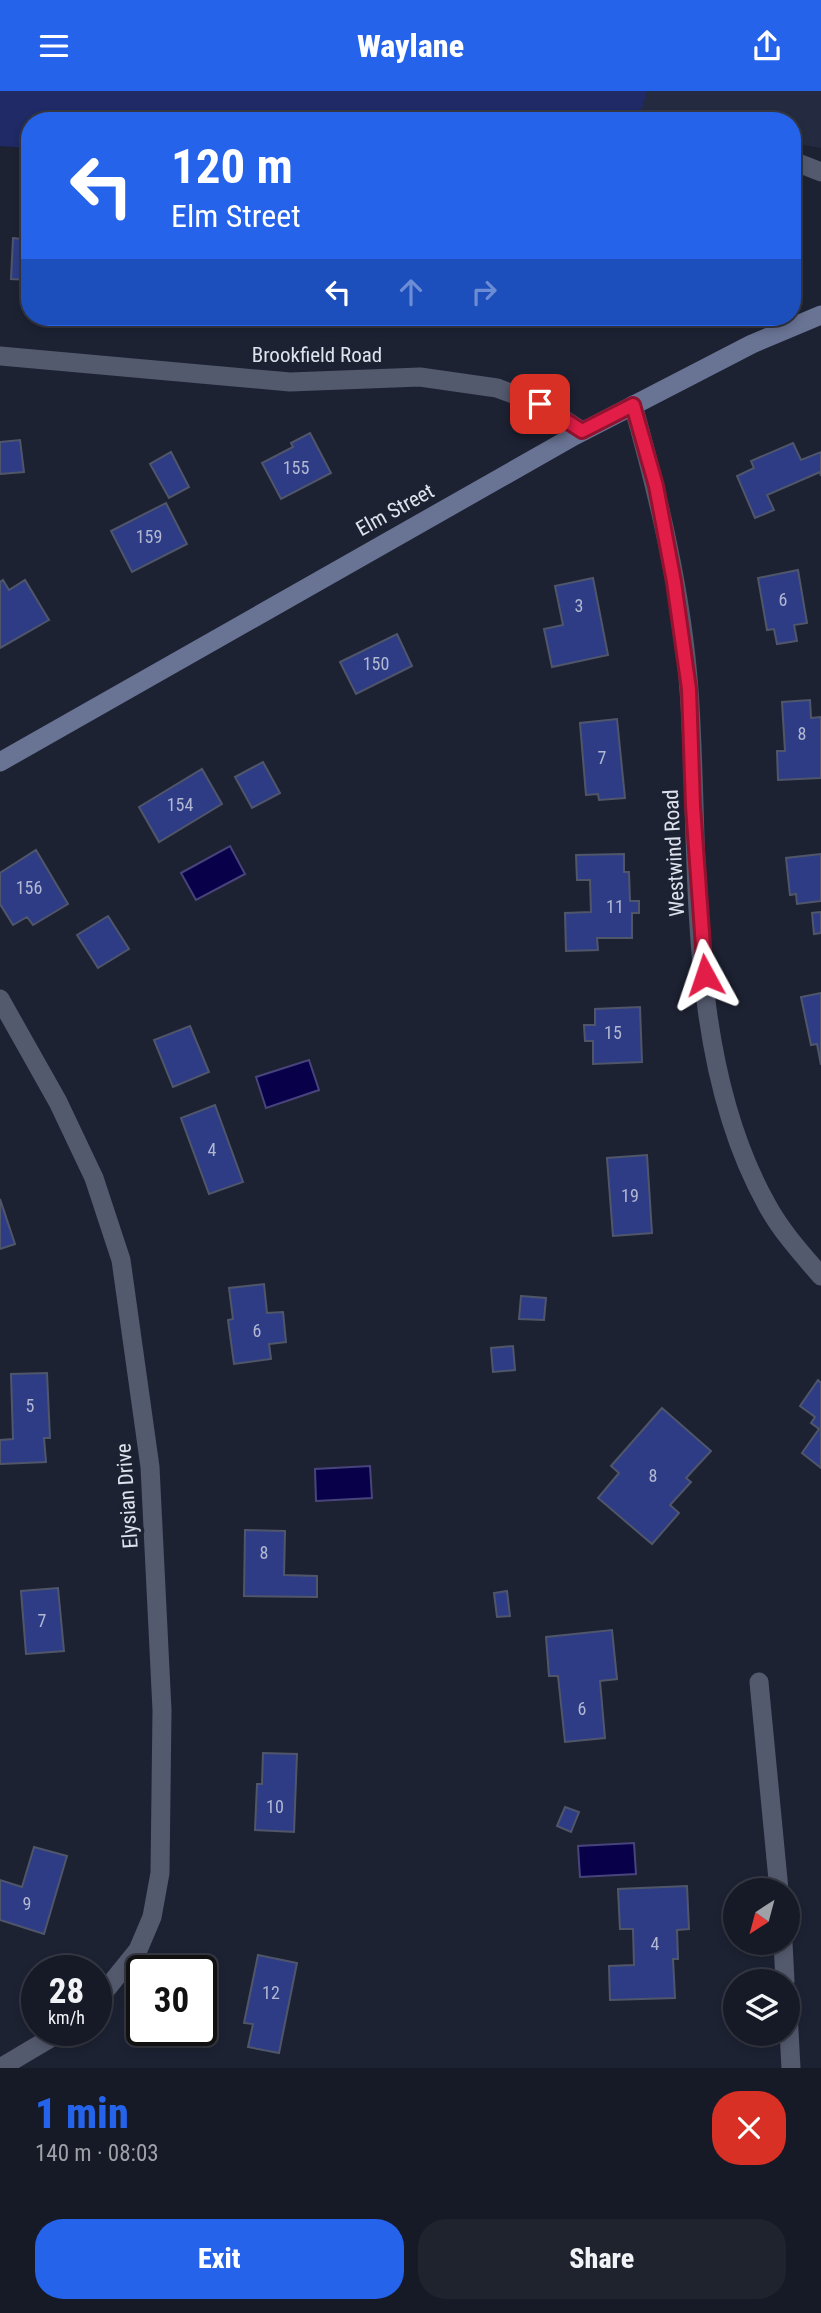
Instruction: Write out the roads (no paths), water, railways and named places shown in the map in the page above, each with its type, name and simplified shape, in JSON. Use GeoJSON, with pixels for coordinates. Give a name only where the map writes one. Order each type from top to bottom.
{"type":"FeatureCollection","features":[{"type":"Feature","properties":{"kind":"main road","name":"Elm Street"},"geometry":{"type":"LineString","coordinates":[[801,323],[821,315]]}},
{"type":"Feature","properties":{"kind":"main road","name":"Elm Street"},"geometry":{"type":"LineString","coordinates":[[0,762],[582,431],[752,344],[795,326]]}},
{"type":"Feature","properties":{"kind":"street"},"geometry":{"type":"LineString","coordinates":[[801,165],[821,172]]}},
{"type":"Feature","properties":{"kind":"street","name":"Brookfield Road"},"geometry":{"type":"LineString","coordinates":[[0,356],[290,382],[420,377],[497,388],[540,404],[582,431]]}},
{"type":"Feature","properties":{"kind":"street","name":"Westwind Road"},"geometry":{"type":"LineString","coordinates":[[633,405],[656,486],[674,582],[689,689],[693,806],[706,988],[720,1082],[742,1149],[767,1205],[821,1276]]}},
{"type":"Feature","properties":{"kind":"street","name":"Elysian Drive"},"geometry":{"type":"LineString","coordinates":[[0,999],[58,1102],[94,1178],[121,1260],[150,1467],[162,1710],[160,1873],[152,1917],[138,1950],[112,1982]]}},
{"type":"Feature","properties":{"kind":"street"},"geometry":{"type":"LineString","coordinates":[[759,1682],[778,1878]]}},
{"type":"Feature","properties":{"kind":"street"},"geometry":{"type":"LineString","coordinates":[[1,2068],[37,2046]]}},
{"type":"Feature","properties":{"kind":"street"},"geometry":{"type":"LineString","coordinates":[[790,2046],[791,2068]]}}]}
